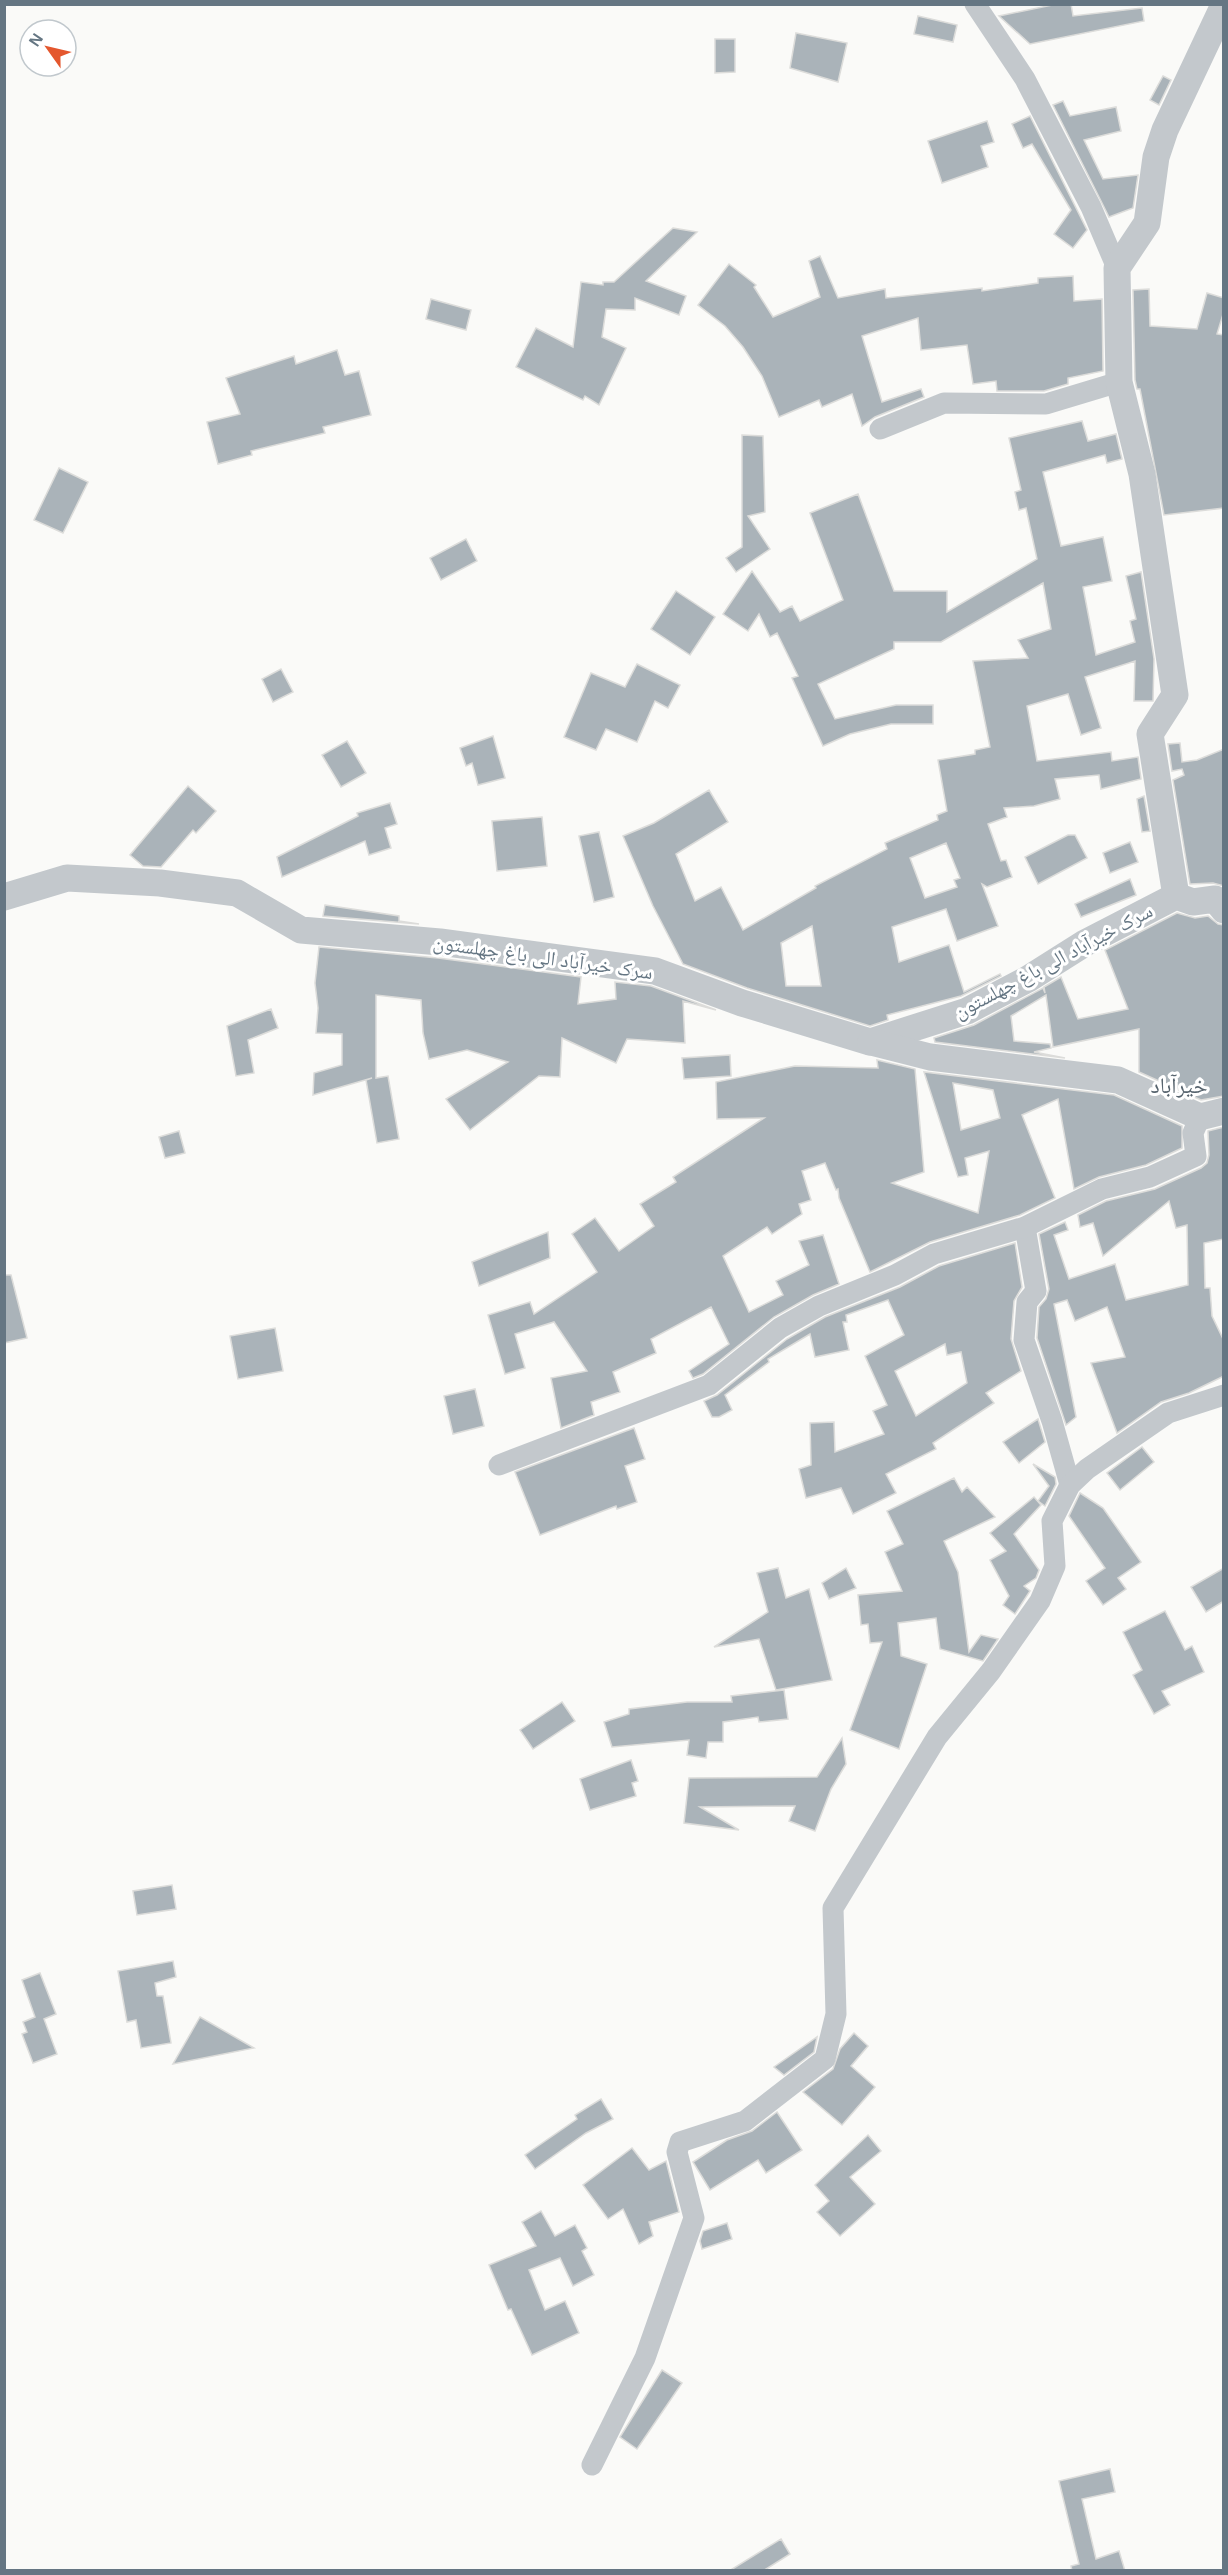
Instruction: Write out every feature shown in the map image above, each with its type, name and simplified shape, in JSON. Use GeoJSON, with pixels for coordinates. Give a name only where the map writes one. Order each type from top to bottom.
{"type":"FeatureCollection","features":[{"type":"Feature","properties":{"kind":"street"},"geometry":{"type":"LineString","coordinates":[[975,4],[1025,79],[1091,207],[1117,268],[1119,382],[1142,474],[1175,694],[1150,734],[1176,896]]}},
{"type":"Feature","properties":{"kind":"street"},"geometry":{"type":"LineString","coordinates":[[1117,268],[1147,223],[1156,158],[1165,130],[1224,4]]}},
{"type":"Feature","properties":{"kind":"street"},"geometry":{"type":"LineString","coordinates":[[880,429],[944,403],[1046,404],[1119,382]]}},
{"type":"Feature","properties":{"kind":"street","name":"سرک خیرآباد الی باغ چهلستون"},"geometry":{"type":"LineString","coordinates":[[4,897],[67,878],[160,883],[237,893],[301,930],[440,942],[655,971],[742,1003],[870,1042],[967,1011],[1028,979],[1085,943],[1176,896],[1193,902],[1215,900],[1224,910]]}},
{"type":"Feature","properties":{"kind":"street"},"geometry":{"type":"LineString","coordinates":[[499,1465],[709,1385],[780,1328],[819,1306],[895,1275],[934,1254],[1025,1227],[1102,1189],[1150,1177],[1196,1156],[1193,1133],[1212,1114],[1118,1080],[930,1057],[870,1042]]}},
{"type":"Feature","properties":{"kind":"street"},"geometry":{"type":"LineString","coordinates":[[1025,1227],[1036,1290],[1027,1302],[1024,1340],[1052,1421],[1070,1485]]}},
{"type":"Feature","properties":{"kind":"street"},"geometry":{"type":"LineString","coordinates":[[592,2465],[645,2358],[694,2218],[677,2152],[680,2142],[745,2121],[825,2059],[836,2014],[833,1908],[937,1737],[991,1671],[1040,1601],[1055,1566],[1052,1521],[1070,1485],[1087,1469],[1168,1413],[1224,1395]]}},
{"type":"Feature","properties":{"kind":"building"},"geometry":{"type":"Polygon","coordinates":[[[1057,4],[1071,4],[1073,16],[1142,8],[1144,21],[1030,44],[999,16],[1057,4]]]}},
{"type":"Feature","properties":{"kind":"building"},"geometry":{"type":"Polygon","coordinates":[[[918,16],[957,25],[953,42],[914,34],[918,16]]]}},
{"type":"Feature","properties":{"kind":"building"},"geometry":{"type":"Polygon","coordinates":[[[796,33],[847,43],[838,82],[790,68],[796,33]]]}},
{"type":"Feature","properties":{"kind":"building"},"geometry":{"type":"Polygon","coordinates":[[[715,39],[735,39],[735,72],[715,73],[715,39]]]}},
{"type":"Feature","properties":{"kind":"building"},"geometry":{"type":"Polygon","coordinates":[[[1163,76],[1171,80],[1159,105],[1150,100],[1163,76]]]}},
{"type":"Feature","properties":{"kind":"building"},"geometry":{"type":"Polygon","coordinates":[[[1063,101],[1070,116],[1116,107],[1121,131],[1084,140],[1103,179],[1138,175],[1133,208],[1109,217],[1053,105],[1063,101]]]}},
{"type":"Feature","properties":{"kind":"building"},"geometry":{"type":"Polygon","coordinates":[[[1030,116],[1087,230],[1073,248],[1054,234],[1071,210],[1032,144],[1023,148],[1012,124],[1030,116]]]}},
{"type":"Feature","properties":{"kind":"building"},"geometry":{"type":"Polygon","coordinates":[[[987,121],[994,142],[981,146],[988,167],[942,183],[928,141],[987,121]]]}},
{"type":"Feature","properties":{"kind":"building"},"geometry":{"type":"Polygon","coordinates":[[[673,228],[697,232],[646,281],[686,296],[679,315],[635,298],[635,310],[606,309],[602,337],[626,348],[599,405],[585,396],[583,400],[516,367],[536,328],[573,347],[581,282],[603,285],[603,282],[614,282],[673,228]]]}},
{"type":"Feature","properties":{"kind":"building"},"geometry":{"type":"Polygon","coordinates":[[[820,256],[838,298],[885,289],[886,298],[982,288],[982,291],[1038,283],[1038,278],[1073,276],[1074,301],[1102,299],[1103,371],[1068,378],[1068,384],[1044,391],[997,391],[996,381],[973,384],[967,345],[921,350],[918,318],[862,336],[882,402],[921,389],[924,397],[875,417],[862,426],[852,394],[822,407],[819,400],[779,417],[762,376],[743,347],[725,326],[698,305],[729,264],[756,285],[754,287],[773,317],[820,297],[809,261],[820,256]]]}},
{"type":"Feature","properties":{"kind":"building"},"geometry":{"type":"Polygon","coordinates":[[[1149,289],[1150,326],[1197,329],[1207,293],[1224,298],[1224,311],[1217,334],[1224,335],[1224,508],[1164,515],[1140,389],[1137,389],[1135,380],[1133,290],[1149,289]]]}},
{"type":"Feature","properties":{"kind":"building"},"geometry":{"type":"Polygon","coordinates":[[[431,299],[471,310],[466,330],[426,319],[431,299]]]}},
{"type":"Feature","properties":{"kind":"building"},"geometry":{"type":"Polygon","coordinates":[[[337,350],[345,375],[359,371],[371,415],[323,427],[325,433],[251,451],[252,455],[218,464],[207,422],[240,414],[226,378],[294,356],[296,364],[337,350]]]}},
{"type":"Feature","properties":{"kind":"building"},"geometry":{"type":"Polygon","coordinates":[[[1082,421],[1088,441],[1116,434],[1122,459],[1107,463],[1105,455],[1043,472],[1061,546],[1103,537],[1112,581],[1083,587],[1096,655],[1135,642],[1130,621],[1136,619],[1126,576],[1141,572],[1154,659],[1153,701],[1134,701],[1135,661],[1085,677],[1101,728],[1081,735],[1068,694],[1027,706],[1037,761],[1111,752],[1112,761],[1138,757],[1141,779],[1101,789],[1099,775],[1055,779],[1060,799],[1034,806],[1004,808],[1007,817],[988,824],[1001,861],[1006,860],[1012,877],[987,887],[982,884],[998,926],[957,941],[946,909],[892,927],[899,962],[949,945],[964,992],[1000,974],[1001,976],[961,996],[887,1015],[888,1020],[870,1026],[747,988],[683,964],[653,906],[623,836],[654,823],[709,790],[728,822],[676,854],[695,901],[721,887],[743,930],[816,888],[815,886],[887,849],[885,843],[938,820],[937,815],[947,811],[938,760],[975,754],[975,750],[990,747],[973,661],[1028,658],[1018,640],[1051,629],[1043,583],[941,642],[894,642],[894,649],[818,684],[835,719],[896,705],[933,705],[933,724],[891,724],[850,734],[823,746],[792,678],[798,676],[777,633],[770,637],[759,614],[748,631],[723,614],[752,571],[780,612],[792,606],[800,621],[843,600],[810,513],[858,494],[894,591],[947,591],[947,612],[1037,559],[1026,508],[1019,510],[1015,492],[1021,490],[1009,438],[1082,421]],[[946,843],[910,858],[925,898],[957,887],[954,880],[960,878],[946,843]],[[812,926],[781,943],[786,986],[821,986],[812,926]]]}},
{"type":"Feature","properties":{"kind":"building"},"geometry":{"type":"Polygon","coordinates":[[[742,435],[763,436],[765,512],[748,516],[770,549],[736,572],[726,558],[742,547],[742,435]]]}},
{"type":"Feature","properties":{"kind":"building"},"geometry":{"type":"Polygon","coordinates":[[[59,468],[88,482],[63,533],[34,520],[59,468]]]}},
{"type":"Feature","properties":{"kind":"building"},"geometry":{"type":"Polygon","coordinates":[[[466,539],[477,561],[441,580],[430,558],[466,539]]]}},
{"type":"Feature","properties":{"kind":"building"},"geometry":{"type":"Polygon","coordinates":[[[676,591],[715,617],[690,655],[651,629],[676,591]]]}},
{"type":"Feature","properties":{"kind":"building"},"geometry":{"type":"Polygon","coordinates":[[[637,664],[680,685],[668,708],[655,701],[637,742],[606,729],[596,750],[564,737],[591,673],[625,687],[637,664]]]}},
{"type":"Feature","properties":{"kind":"building"},"geometry":{"type":"Polygon","coordinates":[[[281,669],[293,692],[273,702],[262,679],[281,669]]]}},
{"type":"Feature","properties":{"kind":"building"},"geometry":{"type":"Polygon","coordinates":[[[493,736],[505,778],[478,785],[472,763],[466,766],[460,748],[493,736]]]}},
{"type":"Feature","properties":{"kind":"building"},"geometry":{"type":"Polygon","coordinates":[[[347,741],[366,773],[341,787],[322,755],[347,741]]]}},
{"type":"Feature","properties":{"kind":"building"},"geometry":{"type":"Polygon","coordinates":[[[1180,743],[1182,762],[1197,760],[1224,749],[1224,886],[1213,883],[1190,884],[1173,780],[1184,775],[1182,769],[1172,771],[1168,744],[1180,743]]]}},
{"type":"Feature","properties":{"kind":"building"},"geometry":{"type":"Polygon","coordinates":[[[188,786],[216,811],[196,833],[193,830],[161,867],[143,866],[130,855],[188,786]]]}},
{"type":"Feature","properties":{"kind":"building"},"geometry":{"type":"Polygon","coordinates":[[[1144,796],[1150,831],[1142,832],[1137,799],[1144,796]]]}},
{"type":"Feature","properties":{"kind":"building"},"geometry":{"type":"Polygon","coordinates":[[[390,803],[397,824],[385,828],[391,848],[369,855],[365,841],[282,877],[277,857],[358,816],[357,813],[390,803]]]}},
{"type":"Feature","properties":{"kind":"building"},"geometry":{"type":"Polygon","coordinates":[[[542,817],[547,866],[497,871],[492,821],[542,817]]]}},
{"type":"Feature","properties":{"kind":"building"},"geometry":{"type":"Polygon","coordinates":[[[599,832],[614,897],[594,902],[579,836],[599,832]]]}},
{"type":"Feature","properties":{"kind":"building"},"geometry":{"type":"Polygon","coordinates":[[[1068,835],[1075,835],[1087,858],[1038,884],[1025,857],[1068,835]]]}},
{"type":"Feature","properties":{"kind":"building"},"geometry":{"type":"Polygon","coordinates":[[[1130,842],[1138,862],[1110,873],[1103,853],[1130,842]]]}},
{"type":"Feature","properties":{"kind":"building"},"geometry":{"type":"Polygon","coordinates":[[[1130,879],[1136,895],[1081,917],[1075,904],[1130,879]]]}},
{"type":"Feature","properties":{"kind":"building"},"geometry":{"type":"Polygon","coordinates":[[[325,905],[399,916],[399,921],[419,924],[323,916],[325,905]]]}},
{"type":"Feature","properties":{"kind":"building"},"geometry":{"type":"Polygon","coordinates":[[[1177,913],[1195,918],[1208,916],[1218,924],[1224,925],[1224,1096],[1201,1100],[1139,1072],[1139,1029],[1053,1047],[1046,995],[1011,1016],[1014,1041],[1050,1044],[1051,1048],[1034,1052],[1065,1058],[935,1042],[934,1038],[974,1025],[1043,988],[1045,993],[1044,987],[1061,977],[1078,1019],[1128,1009],[1105,950],[1177,913]]]}},
{"type":"Feature","properties":{"kind":"building"},"geometry":{"type":"Polygon","coordinates":[[[319,947],[438,958],[581,977],[578,1004],[616,999],[615,982],[651,986],[716,1010],[683,1001],[685,1043],[627,1039],[616,1063],[562,1038],[560,1077],[539,1076],[470,1130],[446,1099],[508,1062],[467,1050],[429,1059],[423,1033],[421,1000],[376,995],[376,1078],[388,1076],[399,1139],[377,1143],[366,1080],[372,1078],[313,1095],[314,1073],[342,1065],[342,1034],[316,1033],[318,1008],[315,983],[319,947]]]}},
{"type":"Feature","properties":{"kind":"building"},"geometry":{"type":"Polygon","coordinates":[[[271,1009],[278,1028],[248,1040],[254,1073],[236,1076],[227,1026],[271,1009]]]}},
{"type":"Feature","properties":{"kind":"building"},"geometry":{"type":"Polygon","coordinates":[[[730,1055],[731,1076],[684,1079],[682,1058],[730,1055]]]}},
{"type":"Feature","properties":{"kind":"building"},"geometry":{"type":"Polygon","coordinates":[[[877,1060],[915,1069],[924,1172],[892,1183],[978,1213],[989,1151],[965,1158],[968,1175],[958,1177],[924,1072],[1114,1095],[1182,1126],[1182,1148],[1146,1165],[1099,1177],[1074,1189],[1058,1099],[1022,1115],[1055,1198],[1020,1215],[930,1242],[870,1272],[839,1198],[838,1189],[836,1190],[825,1163],[802,1171],[811,1200],[799,1204],[802,1214],[772,1234],[767,1227],[723,1256],[749,1312],[783,1295],[776,1281],[809,1265],[799,1241],[823,1235],[839,1284],[813,1295],[774,1317],[703,1374],[693,1378],[689,1371],[729,1344],[711,1307],[651,1339],[656,1353],[613,1372],[620,1392],[591,1402],[594,1415],[561,1428],[551,1378],[587,1371],[554,1322],[515,1334],[525,1368],[505,1374],[488,1315],[530,1302],[534,1314],[597,1272],[572,1234],[595,1218],[619,1251],[654,1226],[640,1204],[676,1182],[673,1177],[764,1118],[717,1119],[716,1082],[795,1066],[878,1068],[877,1060]],[[953,1083],[961,1130],[1000,1118],[993,1090],[953,1083]]]}},
{"type":"Feature","properties":{"kind":"building"},"geometry":{"type":"Polygon","coordinates":[[[1224,1127],[1224,1239],[1204,1243],[1205,1288],[1210,1288],[1212,1316],[1224,1341],[1224,1376],[1189,1393],[1161,1402],[1117,1433],[1091,1363],[1125,1357],[1107,1307],[1075,1321],[1067,1300],[1054,1304],[1076,1417],[1066,1425],[1037,1338],[1039,1307],[1046,1299],[1049,1289],[1039,1234],[1065,1222],[1068,1230],[1054,1235],[1069,1279],[1115,1264],[1126,1300],[1188,1285],[1187,1225],[1176,1228],[1169,1201],[1103,1256],[1093,1223],[1080,1227],[1078,1215],[1106,1201],[1155,1189],[1201,1168],[1207,1163],[1209,1155],[1208,1131],[1224,1127]]]}},
{"type":"Feature","properties":{"kind":"building"},"geometry":{"type":"Polygon","coordinates":[[[179,1131],[185,1153],[165,1158],[159,1137],[179,1131]]]}},
{"type":"Feature","properties":{"kind":"building"},"geometry":{"type":"Polygon","coordinates":[[[548,1232],[550,1258],[479,1286],[472,1262],[548,1232]]]}},
{"type":"Feature","properties":{"kind":"building"},"geometry":{"type":"Polygon","coordinates":[[[1015,1243],[1022,1287],[1014,1301],[1011,1339],[1021,1371],[986,1393],[994,1403],[933,1443],[936,1449],[886,1474],[896,1493],[853,1514],[841,1488],[806,1498],[799,1469],[811,1465],[810,1423],[834,1422],[835,1452],[884,1434],[873,1411],[887,1405],[865,1356],[904,1335],[888,1300],[846,1315],[847,1322],[843,1322],[849,1350],[815,1357],[810,1334],[768,1359],[769,1362],[725,1395],[732,1410],[719,1417],[712,1417],[704,1401],[717,1395],[787,1339],[825,1317],[900,1287],[939,1266],[1015,1243]],[[945,1344],[895,1371],[916,1416],[967,1383],[961,1352],[947,1355],[945,1344]]]}},
{"type":"Feature","properties":{"kind":"building"},"geometry":{"type":"Polygon","coordinates":[[[4,1275],[11,1275],[27,1338],[4,1343],[4,1275]]]}},
{"type":"Feature","properties":{"kind":"building"},"geometry":{"type":"Polygon","coordinates":[[[275,1328],[283,1371],[238,1379],[230,1336],[275,1328]]]}},
{"type":"Feature","properties":{"kind":"building"},"geometry":{"type":"Polygon","coordinates":[[[475,1389],[484,1426],[453,1434],[444,1396],[475,1389]]]}},
{"type":"Feature","properties":{"kind":"building"},"geometry":{"type":"Polygon","coordinates":[[[1038,1419],[1045,1442],[1019,1463],[1003,1442],[1038,1419]]]}},
{"type":"Feature","properties":{"kind":"building"},"geometry":{"type":"Polygon","coordinates":[[[634,1428],[645,1459],[625,1466],[637,1502],[617,1509],[616,1506],[540,1535],[515,1472],[634,1428]]]}},
{"type":"Feature","properties":{"kind":"building"},"geometry":{"type":"Polygon","coordinates":[[[1142,1447],[1154,1462],[1120,1490],[1107,1473],[1142,1447]]]}},
{"type":"Feature","properties":{"kind":"building"},"geometry":{"type":"Polygon","coordinates":[[[1033,1464],[1055,1477],[1056,1484],[1045,1506],[1038,1501],[1049,1486],[1033,1464]]]}},
{"type":"Feature","properties":{"kind":"building"},"geometry":{"type":"Polygon","coordinates":[[[954,1478],[962,1492],[967,1487],[995,1517],[944,1541],[958,1572],[969,1652],[981,1635],[998,1639],[983,1661],[940,1649],[936,1618],[898,1623],[901,1656],[927,1664],[899,1749],[850,1730],[882,1642],[870,1643],[868,1624],[861,1625],[858,1595],[902,1591],[885,1552],[903,1544],[887,1511],[954,1478]]]}},
{"type":"Feature","properties":{"kind":"building"},"geometry":{"type":"Polygon","coordinates":[[[1080,1493],[1103,1508],[1141,1562],[1118,1578],[1126,1589],[1103,1605],[1086,1581],[1105,1568],[1069,1516],[1080,1493]]]}},
{"type":"Feature","properties":{"kind":"building"},"geometry":{"type":"Polygon","coordinates":[[[1034,1497],[1041,1505],[1014,1534],[1039,1570],[1036,1578],[1024,1586],[1030,1591],[1015,1614],[1003,1605],[1009,1596],[990,1560],[1006,1551],[990,1533],[1034,1497]]]}},
{"type":"Feature","properties":{"kind":"building"},"geometry":{"type":"Polygon","coordinates":[[[778,1568],[786,1598],[809,1589],[832,1680],[776,1690],[759,1639],[714,1647],[768,1612],[757,1573],[778,1568]]]}},
{"type":"Feature","properties":{"kind":"building"},"geometry":{"type":"Polygon","coordinates":[[[846,1568],[856,1588],[829,1599],[822,1583],[846,1568]]]}},
{"type":"Feature","properties":{"kind":"building"},"geometry":{"type":"Polygon","coordinates":[[[1224,1568],[1224,1601],[1206,1612],[1191,1587],[1224,1568]]]}},
{"type":"Feature","properties":{"kind":"building"},"geometry":{"type":"Polygon","coordinates":[[[1165,1611],[1185,1650],[1192,1646],[1204,1672],[1162,1691],[1170,1705],[1154,1714],[1133,1675],[1142,1670],[1123,1632],[1165,1611]]]}},
{"type":"Feature","properties":{"kind":"building"},"geometry":{"type":"Polygon","coordinates":[[[784,1690],[788,1719],[759,1722],[758,1717],[723,1722],[723,1742],[708,1742],[706,1758],[687,1755],[689,1740],[612,1747],[604,1722],[629,1714],[629,1709],[687,1702],[732,1702],[731,1696],[784,1690]]]}},
{"type":"Feature","properties":{"kind":"building"},"geometry":{"type":"Polygon","coordinates":[[[562,1702],[575,1721],[533,1749],[520,1730],[562,1702]]]}},
{"type":"Feature","properties":{"kind":"building"},"geometry":{"type":"Polygon","coordinates":[[[842,1738],[846,1764],[831,1789],[815,1831],[789,1821],[795,1806],[700,1807],[739,1830],[684,1823],[689,1778],[817,1777],[842,1738]]]}},
{"type":"Feature","properties":{"kind":"building"},"geometry":{"type":"Polygon","coordinates":[[[631,1760],[638,1781],[632,1783],[636,1796],[590,1810],[580,1779],[631,1760]]]}},
{"type":"Feature","properties":{"kind":"building"},"geometry":{"type":"Polygon","coordinates":[[[172,1885],[176,1909],[137,1915],[133,1891],[172,1885]]]}},
{"type":"Feature","properties":{"kind":"building"},"geometry":{"type":"Polygon","coordinates":[[[173,1961],[176,1977],[155,1983],[157,1996],[163,1996],[171,2043],[141,2048],[136,2020],[127,2022],[118,1971],[173,1961]]]}},
{"type":"Feature","properties":{"kind":"building"},"geometry":{"type":"Polygon","coordinates":[[[40,1973],[56,2014],[44,2019],[57,2054],[33,2063],[22,2034],[27,2032],[23,2022],[35,2017],[22,1980],[40,1973]]]}},
{"type":"Feature","properties":{"kind":"building"},"geometry":{"type":"Polygon","coordinates":[[[200,2017],[254,2048],[173,2064],[200,2017]]]}},
{"type":"Feature","properties":{"kind":"building"},"geometry":{"type":"Polygon","coordinates":[[[854,2033],[868,2046],[851,2066],[875,2087],[842,2125],[803,2092],[833,2069],[840,2049],[854,2033]]]}},
{"type":"Feature","properties":{"kind":"building"},"geometry":{"type":"Polygon","coordinates":[[[817,2037],[814,2052],[784,2075],[774,2067],[817,2037]]]}},
{"type":"Feature","properties":{"kind":"building"},"geometry":{"type":"Polygon","coordinates":[[[601,2099],[613,2119],[586,2133],[535,2169],[525,2155],[577,2119],[575,2115],[601,2099]]]}},
{"type":"Feature","properties":{"kind":"building"},"geometry":{"type":"Polygon","coordinates":[[[777,2112],[802,2150],[766,2173],[758,2160],[710,2190],[693,2162],[727,2140],[752,2131],[777,2112]]]}},
{"type":"Feature","properties":{"kind":"building"},"geometry":{"type":"Polygon","coordinates":[[[868,2135],[881,2151],[850,2177],[875,2204],[840,2236],[817,2212],[829,2201],[815,2185],[868,2135]]]}},
{"type":"Feature","properties":{"kind":"building"},"geometry":{"type":"Polygon","coordinates":[[[632,2148],[649,2170],[666,2161],[679,2212],[649,2222],[653,2236],[639,2244],[623,2209],[608,2219],[583,2185],[632,2148]]]}},
{"type":"Feature","properties":{"kind":"building"},"geometry":{"type":"Polygon","coordinates":[[[541,2211],[555,2236],[575,2225],[587,2248],[582,2251],[594,2275],[573,2286],[560,2258],[529,2270],[545,2310],[565,2301],[579,2333],[532,2355],[511,2309],[508,2310],[489,2265],[536,2246],[522,2222],[541,2211]]]}},
{"type":"Feature","properties":{"kind":"building"},"geometry":{"type":"Polygon","coordinates":[[[727,2223],[732,2239],[702,2249],[700,2241],[703,2231],[727,2223]]]}},
{"type":"Feature","properties":{"kind":"building"},"geometry":{"type":"Polygon","coordinates":[[[662,2370],[682,2383],[637,2449],[620,2437],[662,2370]]]}},
{"type":"Feature","properties":{"kind":"building"},"geometry":{"type":"Polygon","coordinates":[[[1110,2469],[1115,2492],[1082,2499],[1096,2559],[1119,2551],[1125,2571],[1072,2571],[1071,2566],[1079,2564],[1059,2481],[1110,2469]]]}},
{"type":"Feature","properties":{"kind":"building"},"geometry":{"type":"Polygon","coordinates":[[[781,2539],[790,2554],[763,2571],[729,2571],[781,2539]]]}},
{"type":"Feature","properties":{"kind":"district","name":"خیرآباد"},"geometry":{"type":"Point","coordinates":[1179,1085]}}]}
